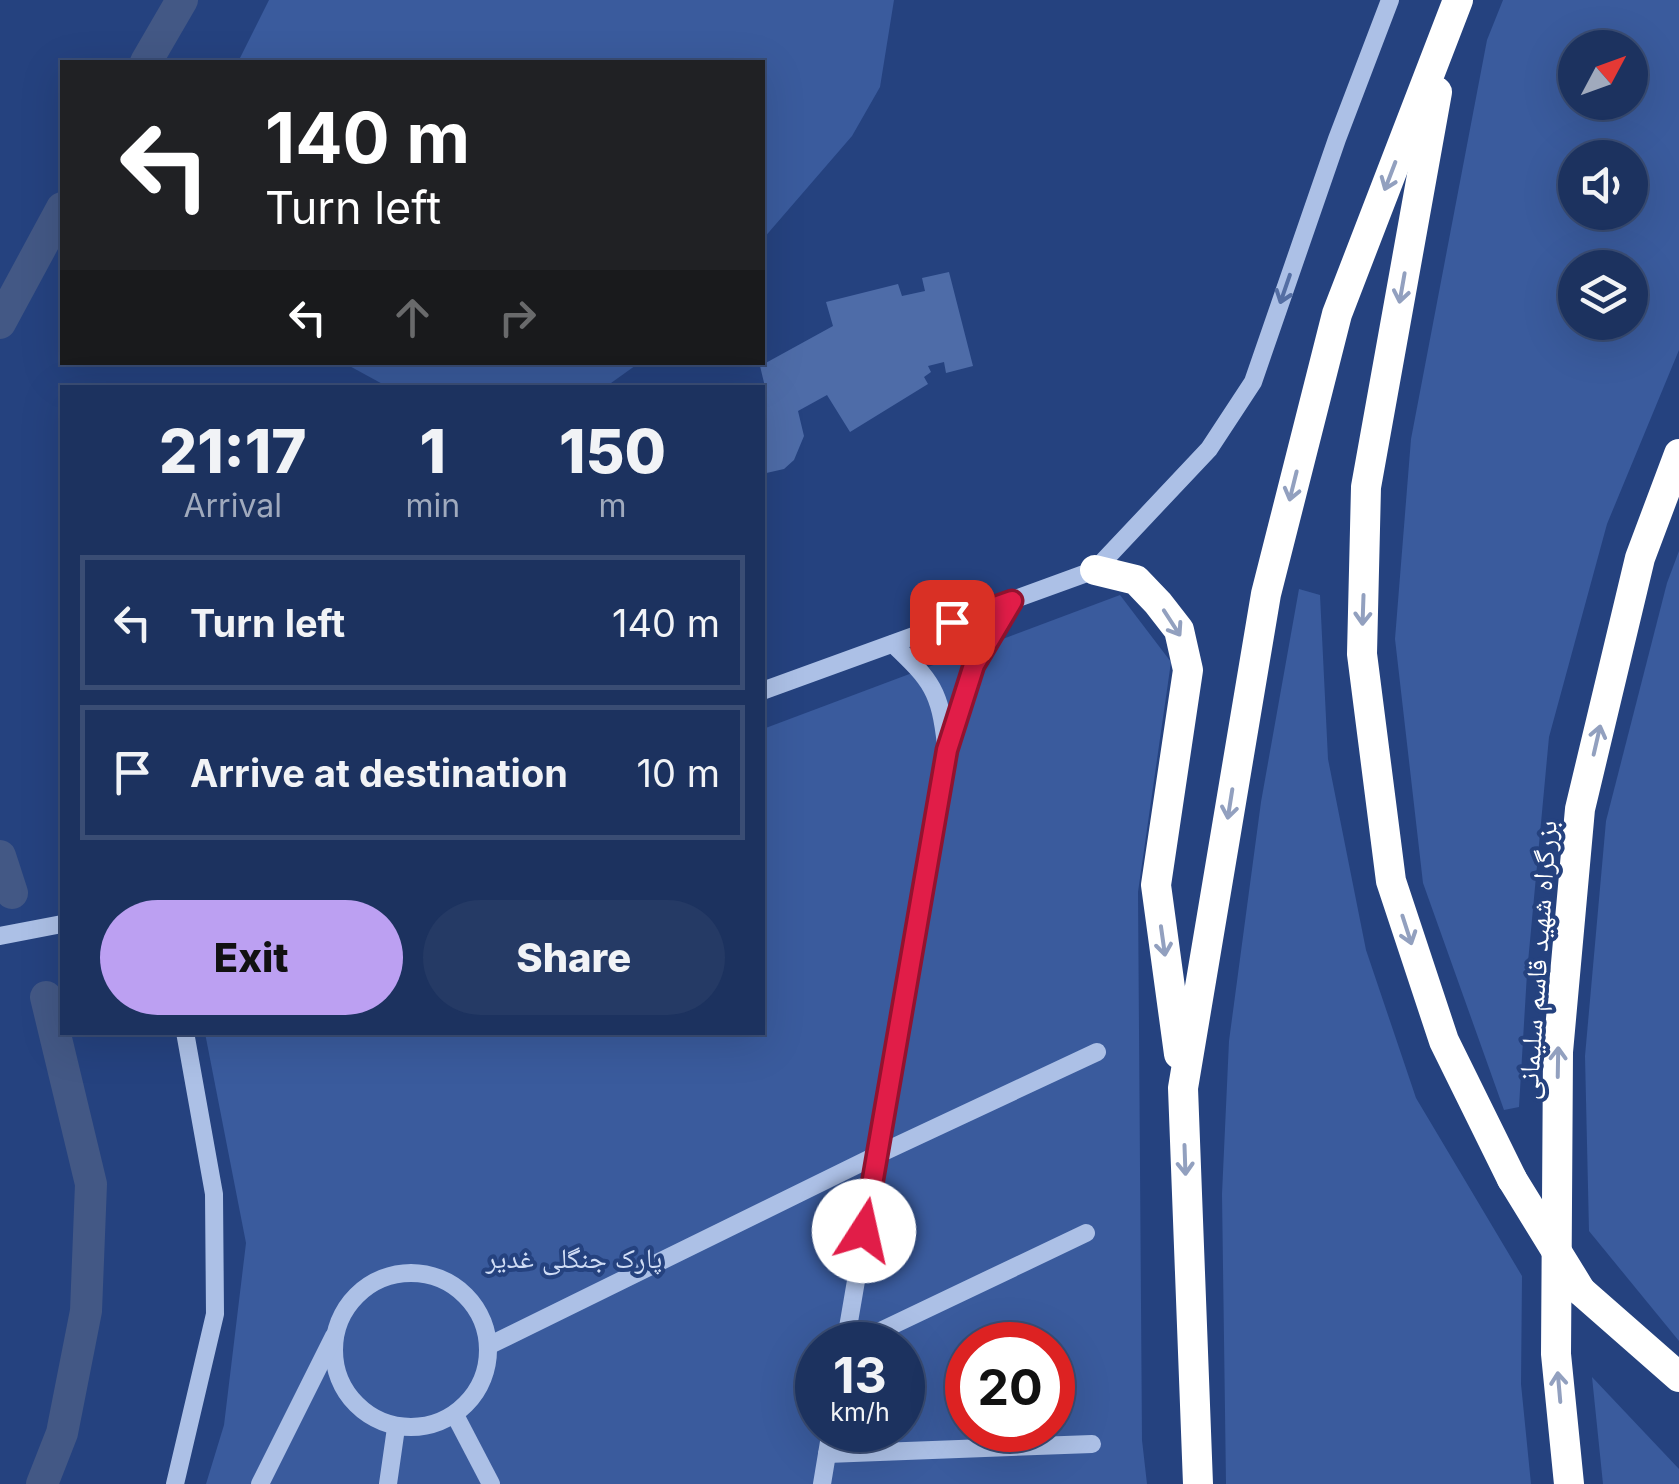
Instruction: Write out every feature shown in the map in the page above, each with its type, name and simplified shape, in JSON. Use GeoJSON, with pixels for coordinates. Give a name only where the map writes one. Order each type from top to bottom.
{"type":"FeatureCollection","features":[{"type":"Feature","properties":{"kind":"highway"},"geometry":{"type":"LineString","coordinates":[[1183,1088],[1266,594],[1336,314],[1454,10]]}},
{"type":"Feature","properties":{"kind":"highway"},"geometry":{"type":"LineString","coordinates":[[1454,10],[1366,487],[1362,654],[1391,881],[1444,1041],[1512,1179],[1580,1291],[1679,1378]]}},
{"type":"Feature","properties":{"kind":"highway","name":"بزرگراه شهید قاسم سلیمانی"},"geometry":{"type":"LineString","coordinates":[[1569,1484],[1556,1354],[1558,1052],[1580,810],[1640,558],[1679,454]]}},
{"type":"Feature","properties":{"kind":"highway"},"geometry":{"type":"LineString","coordinates":[[1095,570],[1136,580],[1158,603],[1180,630],[1188,670],[1156,885],[1183,1088],[1198,1484]]}},
{"type":"Feature","properties":{"kind":"street"},"geometry":{"type":"LineString","coordinates":[[765,690],[1095,570],[1209,449],[1253,382],[1390,0]]}},
{"type":"Feature","properties":{"kind":"street"},"geometry":{"type":"LineString","coordinates":[[852,1322],[947,750],[974,665],[1012,601]]}},
{"type":"Feature","properties":{"kind":"street"},"geometry":{"type":"LineString","coordinates":[[893,644],[926,675],[941,704],[947,750]]}},
{"type":"Feature","properties":{"kind":"street"},"geometry":{"type":"LineString","coordinates":[[0,936],[60,924]]}},
{"type":"Feature","properties":{"kind":"street"},"geometry":{"type":"LineString","coordinates":[[175,1484],[215,1314],[214,1194],[186,1035]]}},
{"type":"Feature","properties":{"kind":"street"},"geometry":{"type":"LineString","coordinates":[[490,1345],[1097,1052]]}},
{"type":"Feature","properties":{"kind":"street"},"geometry":{"type":"LineString","coordinates":[[897,1322],[1086,1233]]}},
{"type":"Feature","properties":{"kind":"street"},"geometry":{"type":"LineString","coordinates":[[260,1484],[349,1301],[379,1278],[416,1272],[451,1283],[478,1309],[490,1345],[482,1384],[455,1415],[427,1428],[396,1428],[360,1410],[337,1376],[334,1335]]}},
{"type":"Feature","properties":{"kind":"street"},"geometry":{"type":"LineString","coordinates":[[455,1415],[492,1484]]}},
{"type":"Feature","properties":{"kind":"street"},"geometry":{"type":"LineString","coordinates":[[388,1484],[396,1428]]}},
{"type":"Feature","properties":{"kind":"street"},"geometry":{"type":"LineString","coordinates":[[822,1484],[827,1454],[1092,1444]]}},
{"type":"Feature","properties":{"kind":"green space"},"geometry":{"type":"Polygon","coordinates":[[[269,0],[894,0],[880,87],[852,136],[765,237],[765,60],[239,60],[269,0]]]}},
{"type":"Feature","properties":{"kind":"green space"},"geometry":{"type":"Polygon","coordinates":[[[1503,0],[1679,0],[1679,350],[1607,524],[1549,737],[1519,1107],[1504,1110],[1423,883],[1395,639],[1411,439],[1487,40],[1503,0]]]}},
{"type":"Feature","properties":{"kind":"green space"},"geometry":{"type":"Polygon","coordinates":[[[348,365],[636,365],[608,385],[384,385],[348,365]]]}},
{"type":"Feature","properties":{"kind":"green space"},"geometry":{"type":"Polygon","coordinates":[[[1679,551],[1679,1341],[1589,1231],[1585,1056],[1606,821],[1667,583],[1679,551]]]}},
{"type":"Feature","properties":{"kind":"green space"},"geometry":{"type":"Polygon","coordinates":[[[1299,589],[1320,595],[1328,759],[1366,950],[1416,1098],[1522,1276],[1521,1384],[1531,1484],[1226,1484],[1222,1194],[1229,1041],[1261,802],[1299,589]]]}},
{"type":"Feature","properties":{"kind":"green space","name":"پارک جنگلی غدیر"},"geometry":{"type":"Polygon","coordinates":[[[1120,595],[1171,662],[1138,892],[1142,1440],[1147,1484],[206,1484],[224,1425],[246,1243],[205,1035],[765,1035],[765,728],[1120,595]]]}},
{"type":"Feature","properties":{"kind":"green space"},"geometry":{"type":"Polygon","coordinates":[[[1592,1377],[1679,1469],[1679,1484],[1603,1484],[1592,1377]]]}},
{"type":"Feature","properties":{"kind":"building"},"geometry":{"type":"Polygon","coordinates":[[[949,272],[973,366],[946,373],[944,362],[928,366],[931,372],[924,377],[928,384],[850,432],[827,395],[798,411],[804,436],[794,460],[784,469],[765,473],[766,391],[760,366],[833,326],[826,302],[898,284],[902,296],[925,291],[922,278],[949,272]]]}},
{"type":"Feature","properties":{"kind":"waterway"},"geometry":{"type":"LineString","coordinates":[[147,60],[182,0]]}},
{"type":"Feature","properties":{"kind":"waterway"},"geometry":{"type":"LineString","coordinates":[[0,323],[60,212]]}},
{"type":"Feature","properties":{"kind":"waterway"},"geometry":{"type":"LineString","coordinates":[[0,856],[12,893]]}},
{"type":"Feature","properties":{"kind":"waterway"},"geometry":{"type":"LineString","coordinates":[[42,1484],[62,1433],[86,1311],[91,1184],[46,997]]}},
{"type":"Feature","properties":{"kind":"route"},"geometry":{"type":"LineString","coordinates":[[864,1231],[947,750],[974,665],[1012,601],[952,622]]}}]}
